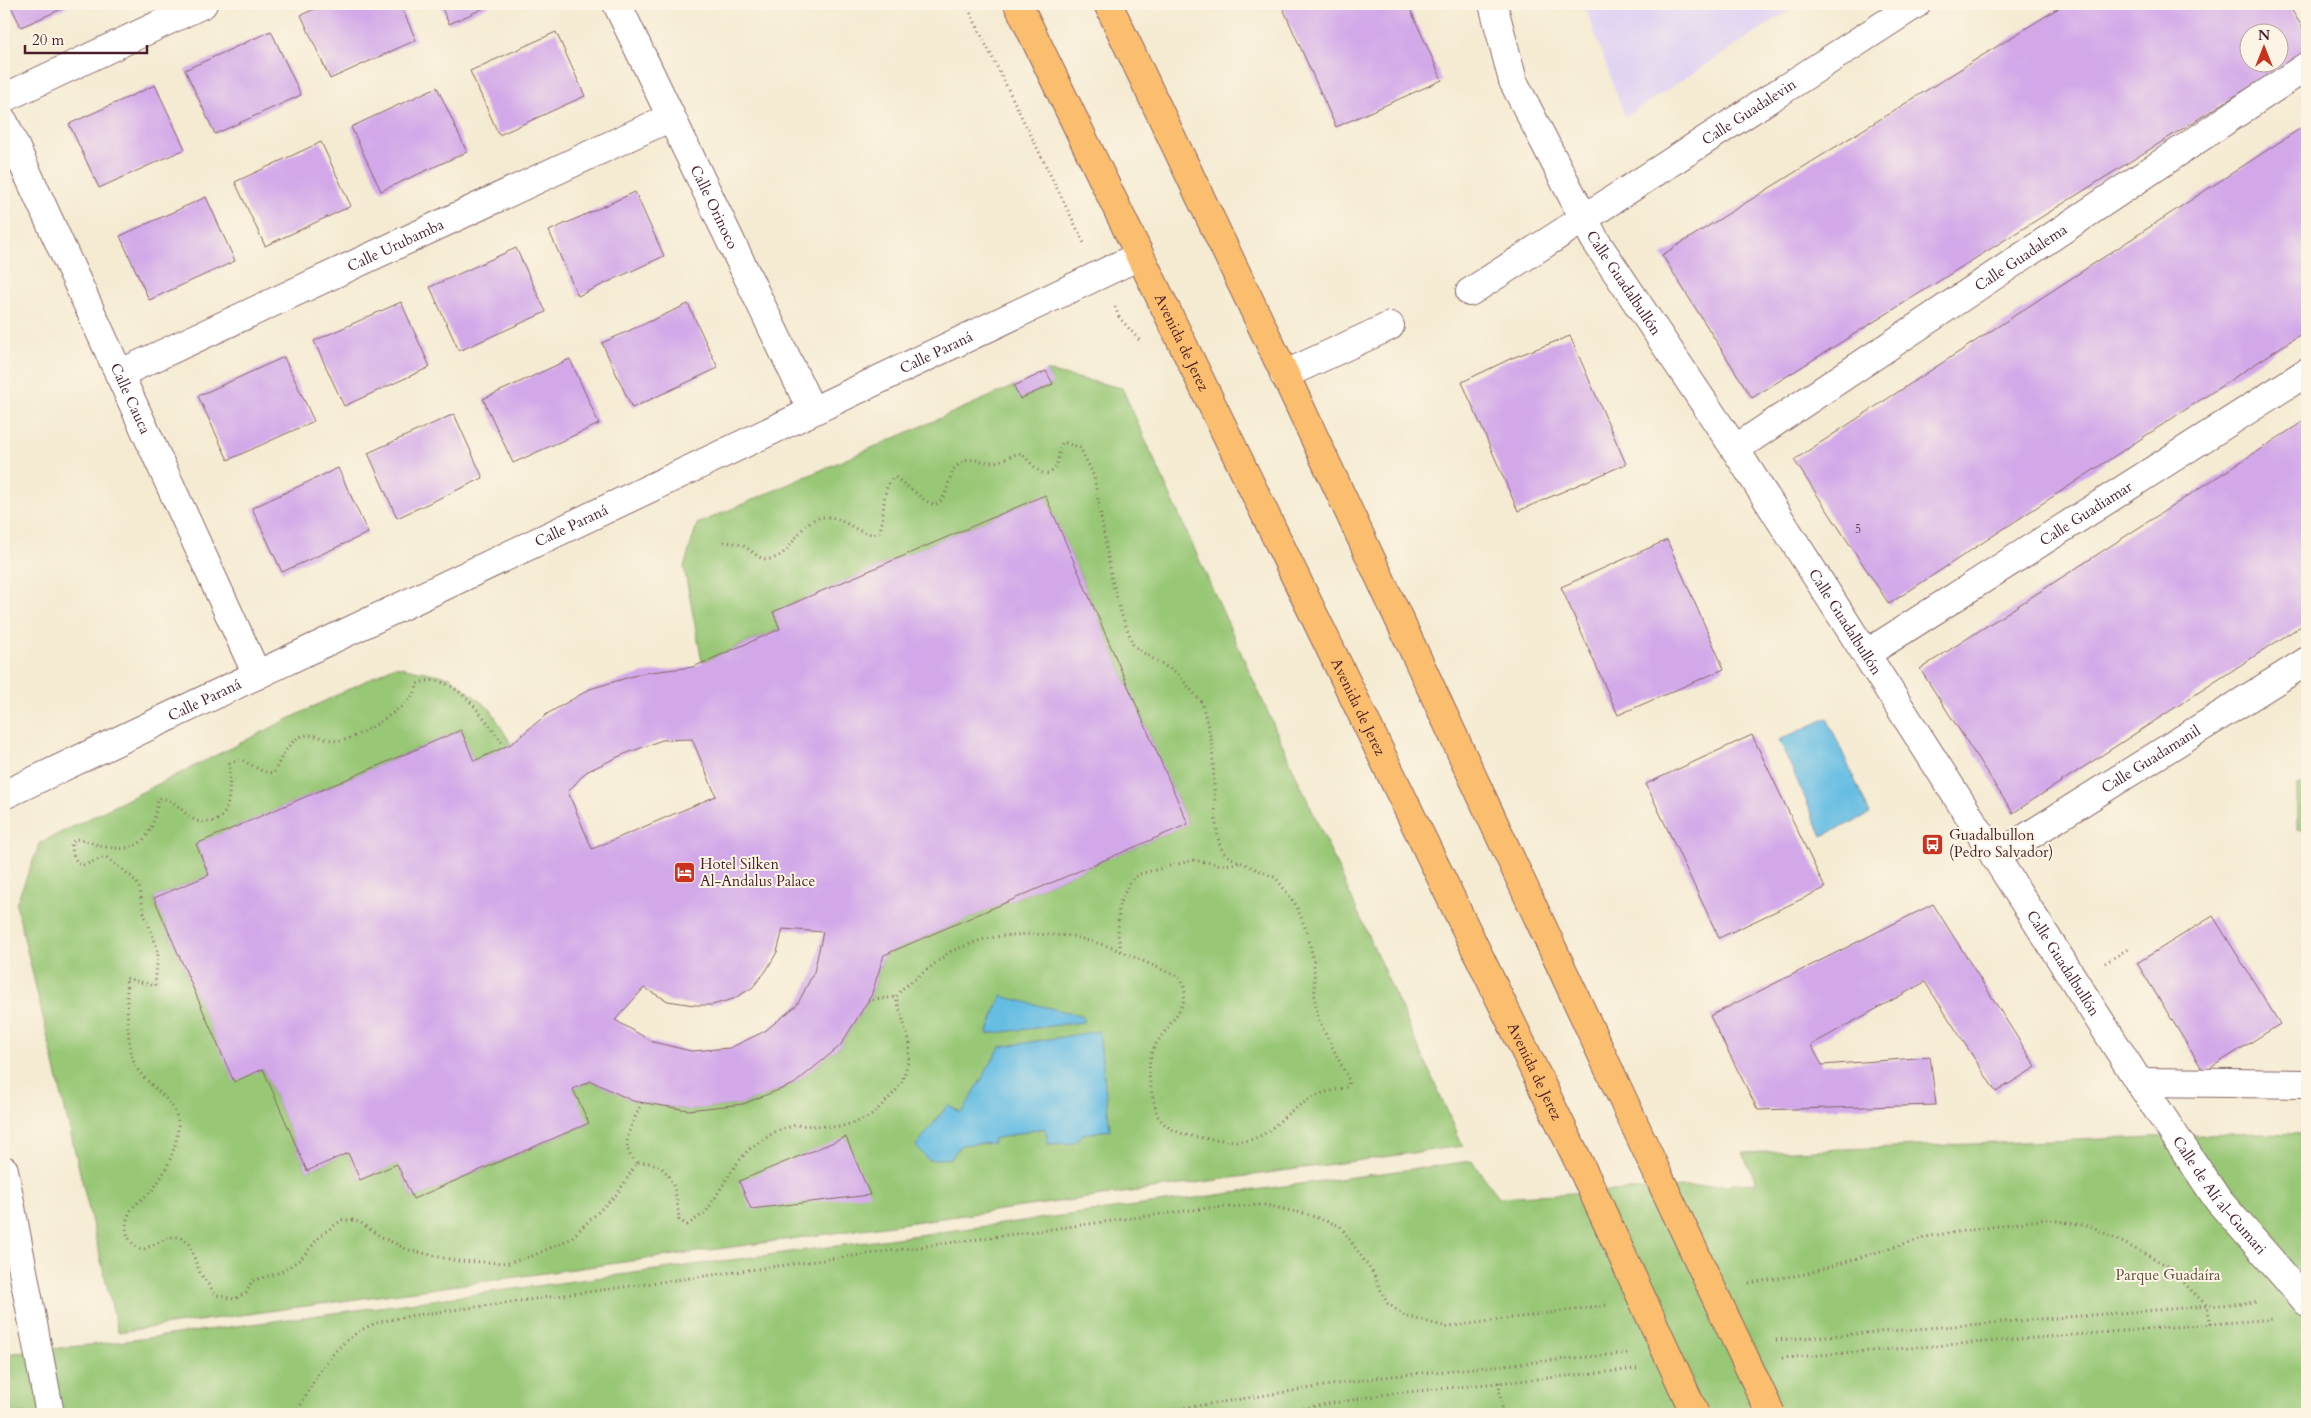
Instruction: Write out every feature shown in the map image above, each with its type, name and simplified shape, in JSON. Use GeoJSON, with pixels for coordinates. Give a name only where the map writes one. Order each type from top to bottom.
{"type":"FeatureCollection","features":[{"type":"Feature","properties":{"kind":"main road","name":"Avenida de Jerez"},"geometry":{"type":"LineString","coordinates":[[1018,4],[1588,1179],[1694,1414]]}},
{"type":"Feature","properties":{"kind":"main road"},"geometry":{"type":"LineString","coordinates":[[1108,4],[1771,1414]]}},
{"type":"Feature","properties":{"kind":"street"},"geometry":{"type":"LineString","coordinates":[[4,98],[203,4]]}},
{"type":"Feature","properties":{"kind":"street","name":"Calle Orinoco"},"geometry":{"type":"LineString","coordinates":[[617,4],[812,411]]}},
{"type":"Feature","properties":{"kind":"street","name":"Calle Guadalbullón"},"geometry":{"type":"LineString","coordinates":[[1493,4],[1513,80],[1583,220],[1735,449],[2139,1082]]}},
{"type":"Feature","properties":{"kind":"street","name":"Calle Guadalevin"},"geometry":{"type":"LineString","coordinates":[[1470,292],[1916,4]]}},
{"type":"Feature","properties":{"kind":"street","name":"Calle Guadalema"},"geometry":{"type":"LineString","coordinates":[[1735,449],[2307,66]]}},
{"type":"Feature","properties":{"kind":"street","name":"Calle Urubamba"},"geometry":{"type":"LineString","coordinates":[[119,374],[671,117]]}},
{"type":"Feature","properties":{"kind":"street","name":"Calle Cauca"},"geometry":{"type":"LineString","coordinates":[[4,122],[257,675]]}},
{"type":"Feature","properties":{"kind":"street","name":"Calle Paraná"},"geometry":{"type":"LineString","coordinates":[[4,795],[1139,256]]}},
{"type":"Feature","properties":{"kind":"street"},"geometry":{"type":"LineString","coordinates":[[1284,375],[1390,326]]}},
{"type":"Feature","properties":{"kind":"street","name":"Calle Guadiamar"},"geometry":{"type":"LineString","coordinates":[[1866,654],[2307,372]]}},
{"type":"Feature","properties":{"kind":"street","name":"Calle Guadamanil"},"geometry":{"type":"LineString","coordinates":[[1995,857],[2307,661]]}},
{"type":"Feature","properties":{"kind":"street"},"geometry":{"type":"LineString","coordinates":[[2139,1082],[2307,1084]]}},
{"type":"Feature","properties":{"kind":"street","name":"Calle de Alí al-Gumari"},"geometry":{"type":"LineString","coordinates":[[2139,1082],[2218,1200],[2307,1302]]}},
{"type":"Feature","properties":{"kind":"street"},"geometry":{"type":"LineString","coordinates":[[4,1170],[50,1414]]}},
{"type":"Feature","properties":{"kind":"path"},"geometry":{"type":"LineString","coordinates":[[966,4],[1073,220]]}},
{"type":"Feature","properties":{"kind":"path"},"geometry":{"type":"LineString","coordinates":[[724,542],[747,548],[763,559],[772,559],[789,547],[796,540],[799,531],[807,524],[825,517],[835,518],[852,526],[860,533],[870,535],[879,533],[884,524],[884,504],[888,484],[895,477],[934,505],[944,498],[948,479],[953,470],[959,464],[970,459],[995,462],[1019,453],[1025,455],[1041,473],[1046,474],[1055,467],[1058,448],[1063,442],[1081,448],[1089,462],[1094,477],[1112,580],[1133,644],[1140,652],[1178,673],[1202,703],[1212,743],[1217,832],[1223,852],[1239,863],[1258,869],[1276,878],[1296,905],[1307,932],[1314,962],[1315,1002],[1319,1021],[1349,1080],[1348,1086],[1325,1093],[1296,1108],[1265,1134],[1254,1138],[1235,1141],[1185,1135],[1166,1125],[1159,1117],[1150,1089],[1150,1059],[1164,1029],[1174,1021],[1185,994],[1184,983],[1179,977],[1121,951],[1072,936],[1032,934],[1001,936],[981,940],[951,951],[902,989],[896,997],[868,1000]]}},
{"type":"Feature","properties":{"kind":"path"},"geometry":{"type":"LineString","coordinates":[[502,742],[480,712],[451,685],[426,680],[418,684],[415,693],[404,705],[386,719],[352,738],[340,741],[310,736],[298,738],[284,752],[274,773],[264,772],[240,759],[230,764],[227,809],[223,818],[215,822],[194,820],[178,804],[161,798],[158,800],[151,830],[145,839],[134,846],[115,848],[75,839],[71,846],[78,865],[86,866],[106,857],[133,878],[139,886],[144,914],[158,954],[155,986],[126,978],[130,1044],[135,1065],[169,1102],[178,1115],[179,1128],[167,1166],[154,1188],[132,1209],[126,1227],[127,1237],[132,1246],[142,1250],[170,1237],[180,1237],[189,1243],[200,1273],[216,1295],[234,1299],[246,1293],[252,1281],[281,1272],[301,1259],[322,1235],[342,1220],[353,1220],[361,1223],[381,1238],[414,1252],[458,1261],[508,1263],[532,1256],[570,1239],[617,1194],[637,1163]]}},
{"type":"Feature","properties":{"kind":"path"},"geometry":{"type":"LineString","coordinates":[[1121,951],[1118,934],[1119,905],[1129,883],[1139,874],[1193,860],[1224,865],[1239,863]]}},
{"type":"Feature","properties":{"kind":"path"},"geometry":{"type":"LineString","coordinates":[[642,1102],[626,1144],[630,1158],[637,1163],[650,1161],[661,1166],[668,1173],[678,1205],[679,1220],[687,1225],[706,1212],[735,1166],[748,1150],[776,1131],[796,1126],[840,1127],[860,1121],[872,1114],[900,1085],[908,1062],[909,1035],[896,997]]}},
{"type":"Feature","properties":{"kind":"path"},"geometry":{"type":"LineString","coordinates":[[296,1414],[322,1365],[348,1339],[372,1325],[409,1316],[1207,1208],[1265,1205],[1306,1214],[1340,1226],[1373,1273],[1387,1303],[1405,1316],[1447,1327],[1616,1304]]}},
{"type":"Feature","properties":{"kind":"path"},"geometry":{"type":"LineString","coordinates":[[1739,1285],[1806,1274],[1930,1236],[2046,1219],[2094,1227],[2166,1265],[2207,1306],[2211,1324]]}},
{"type":"Feature","properties":{"kind":"path"},"geometry":{"type":"LineString","coordinates":[[1499,1382],[1502,1414]]}},
{"type":"Feature","properties":{"kind":"shaded area"},"geometry":{"type":"Polygon","coordinates":[[[1584,4],[1800,4],[1625,117],[1584,4]]]}},
{"type":"Feature","properties":{"kind":"green space"},"geometry":{"type":"Polygon","coordinates":[[[1046,371],[1122,388],[1463,1146],[118,1332],[16,904],[40,843],[395,666],[450,677],[491,710],[511,744],[474,761],[461,730],[196,844],[209,875],[154,898],[234,1081],[263,1069],[307,1171],[348,1153],[360,1180],[397,1164],[413,1199],[588,1124],[573,1089],[591,1081],[633,1101],[688,1110],[743,1104],[794,1084],[840,1046],[871,996],[884,955],[1188,824],[1045,495],[773,612],[780,629],[702,662],[684,567],[697,524],[1014,386],[1021,399],[1052,385],[1046,371]]]}},
{"type":"Feature","properties":{"kind":"green space"},"geometry":{"type":"Polygon","coordinates":[[[2297,785],[2307,785],[2307,830],[2297,830],[2297,785]]]}},
{"type":"Feature","properties":{"kind":"green space","name":"Parque Guadaíra"},"geometry":{"type":"Polygon","coordinates":[[[2255,1133],[2307,1134],[2307,1414],[4,1414],[4,1354],[117,1342],[1472,1161],[1499,1197],[1757,1183],[1742,1153],[2255,1133]]]}},
{"type":"Feature","properties":{"kind":"water"},"geometry":{"type":"Polygon","coordinates":[[[1827,718],[1870,814],[1822,836],[1779,740],[1827,718]]]}},
{"type":"Feature","properties":{"kind":"water"},"geometry":{"type":"Polygon","coordinates":[[[1001,996],[1083,1016],[1083,1022],[987,1034],[1001,996]]]}},
{"type":"Feature","properties":{"kind":"water"},"geometry":{"type":"Polygon","coordinates":[[[1099,1031],[1110,1130],[1083,1134],[1074,1143],[1048,1144],[1045,1128],[993,1139],[993,1143],[961,1145],[951,1158],[928,1160],[916,1146],[948,1105],[962,1113],[1000,1047],[1099,1031]]]}},
{"type":"Feature","properties":{"kind":"building"},"geometry":{"type":"Polygon","coordinates":[[[10,4],[73,4],[21,27],[10,4]]]}},
{"type":"Feature","properties":{"kind":"building"},"geometry":{"type":"Polygon","coordinates":[[[326,4],[400,4],[416,40],[330,79],[301,15],[326,4]]]}},
{"type":"Feature","properties":{"kind":"building"},"geometry":{"type":"Polygon","coordinates":[[[440,4],[493,4],[449,24],[440,4]]]}},
{"type":"Feature","properties":{"kind":"building"},"geometry":{"type":"Polygon","coordinates":[[[1281,4],[1408,4],[1442,80],[1336,127],[1281,4]]]}},
{"type":"Feature","properties":{"kind":"building"},"geometry":{"type":"Polygon","coordinates":[[[2065,4],[2288,4],[2307,35],[2307,51],[2288,63],[2288,22],[2238,22],[2238,72],[2273,72],[1752,398],[1662,255],[2065,4]]]}},
{"type":"Feature","properties":{"kind":"building"},"geometry":{"type":"Polygon","coordinates":[[[271,31],[301,95],[215,134],[185,70],[271,31]]]}},
{"type":"Feature","properties":{"kind":"building"},"geometry":{"type":"Polygon","coordinates":[[[556,32],[585,96],[499,135],[470,71],[556,32]]]}},
{"type":"Feature","properties":{"kind":"building"},"geometry":{"type":"Polygon","coordinates":[[[155,85],[185,149],[99,188],[69,124],[155,85]]]}},
{"type":"Feature","properties":{"kind":"building"},"geometry":{"type":"Polygon","coordinates":[[[437,87],[467,152],[381,191],[351,127],[437,87]]]}},
{"type":"Feature","properties":{"kind":"building"},"geometry":{"type":"Polygon","coordinates":[[[2307,124],[2307,330],[1889,604],[1794,460],[2307,124]]]}},
{"type":"Feature","properties":{"kind":"building"},"geometry":{"type":"Polygon","coordinates":[[[321,142],[351,206],[265,246],[235,182],[321,142]]]}},
{"type":"Feature","properties":{"kind":"building"},"geometry":{"type":"Polygon","coordinates":[[[635,192],[664,256],[578,296],[549,231],[635,192]]]}},
{"type":"Feature","properties":{"kind":"building"},"geometry":{"type":"Polygon","coordinates":[[[206,197],[235,261],[149,300],[120,236],[206,197]]]}},
{"type":"Feature","properties":{"kind":"building"},"geometry":{"type":"Polygon","coordinates":[[[516,248],[546,312],[459,351],[430,287],[516,248]]]}},
{"type":"Feature","properties":{"kind":"building"},"geometry":{"type":"Polygon","coordinates":[[[401,302],[430,367],[344,406],[314,341],[401,302]]]}},
{"type":"Feature","properties":{"kind":"building"},"geometry":{"type":"Polygon","coordinates":[[[688,304],[718,368],[632,408],[602,343],[688,304]]]}},
{"type":"Feature","properties":{"kind":"building"},"geometry":{"type":"Polygon","coordinates":[[[1570,336],[1626,464],[1518,511],[1462,382],[1512,358],[1570,336]]]}},
{"type":"Feature","properties":{"kind":"building"},"geometry":{"type":"Polygon","coordinates":[[[284,357],[314,421],[228,460],[198,396],[284,357]]]}},
{"type":"Feature","properties":{"kind":"building"},"geometry":{"type":"Polygon","coordinates":[[[570,359],[599,424],[513,463],[483,399],[570,359]]]}},
{"type":"Feature","properties":{"kind":"building"},"geometry":{"type":"Polygon","coordinates":[[[1046,371],[1053,384],[1020,399],[1014,386],[1046,371]]]}},
{"type":"Feature","properties":{"kind":"building"},"geometry":{"type":"Polygon","coordinates":[[[454,414],[483,478],[397,518],[368,453],[454,414]]]}},
{"type":"Feature","properties":{"kind":"building"},"geometry":{"type":"Polygon","coordinates":[[[2307,419],[2307,622],[2013,813],[1920,669],[2307,419]]]}},
{"type":"Feature","properties":{"kind":"building"},"geometry":{"type":"Polygon","coordinates":[[[338,468],[368,533],[282,572],[252,508],[338,468]]]}},
{"type":"Feature","properties":{"kind":"building"},"geometry":{"type":"Polygon","coordinates":[[[1045,495],[1188,824],[884,955],[871,996],[840,1046],[794,1084],[743,1104],[688,1110],[633,1101],[591,1081],[573,1089],[589,1123],[413,1199],[397,1164],[360,1180],[348,1153],[307,1171],[263,1069],[234,1082],[154,898],[209,875],[196,844],[461,730],[474,761],[511,744],[547,714],[590,689],[643,673],[693,667],[780,629],[773,612],[1045,495]],[[692,739],[662,740],[622,755],[586,772],[568,792],[592,849],[716,796],[692,739]],[[783,929],[777,952],[766,971],[752,988],[733,999],[712,1005],[694,1005],[668,1001],[644,988],[615,1020],[653,1042],[691,1051],[730,1048],[765,1031],[797,1005],[814,972],[823,932],[783,929]]]}},
{"type":"Feature","properties":{"kind":"building"},"geometry":{"type":"Polygon","coordinates":[[[1667,540],[1724,669],[1618,715],[1561,587],[1667,540]]]}},
{"type":"Feature","properties":{"kind":"building"},"geometry":{"type":"Polygon","coordinates":[[[1752,735],[1825,888],[1719,938],[1646,784],[1752,735]]]}},
{"type":"Feature","properties":{"kind":"building"},"geometry":{"type":"Polygon","coordinates":[[[1933,904],[2036,1067],[1996,1092],[1925,982],[1811,1045],[1822,1065],[1930,1057],[1936,1105],[1758,1110],[1710,1016],[1933,904]]]}},
{"type":"Feature","properties":{"kind":"building"},"geometry":{"type":"Polygon","coordinates":[[[2213,916],[2280,1024],[2204,1072],[2137,963],[2213,916]]]}},
{"type":"Feature","properties":{"kind":"building"},"geometry":{"type":"Polygon","coordinates":[[[846,1137],[870,1195],[751,1209],[739,1181],[846,1137]]]}},
{"type":"Feature","properties":{"kind":"place","name":"Guadalbullon (Pedro Salvador)"},"geometry":{"type":"Point","coordinates":[1933,844]}},
{"type":"Feature","properties":{"kind":"place","name":"Hotel Silken Al-Andalus Palace"},"geometry":{"type":"Point","coordinates":[684,873]}}]}
